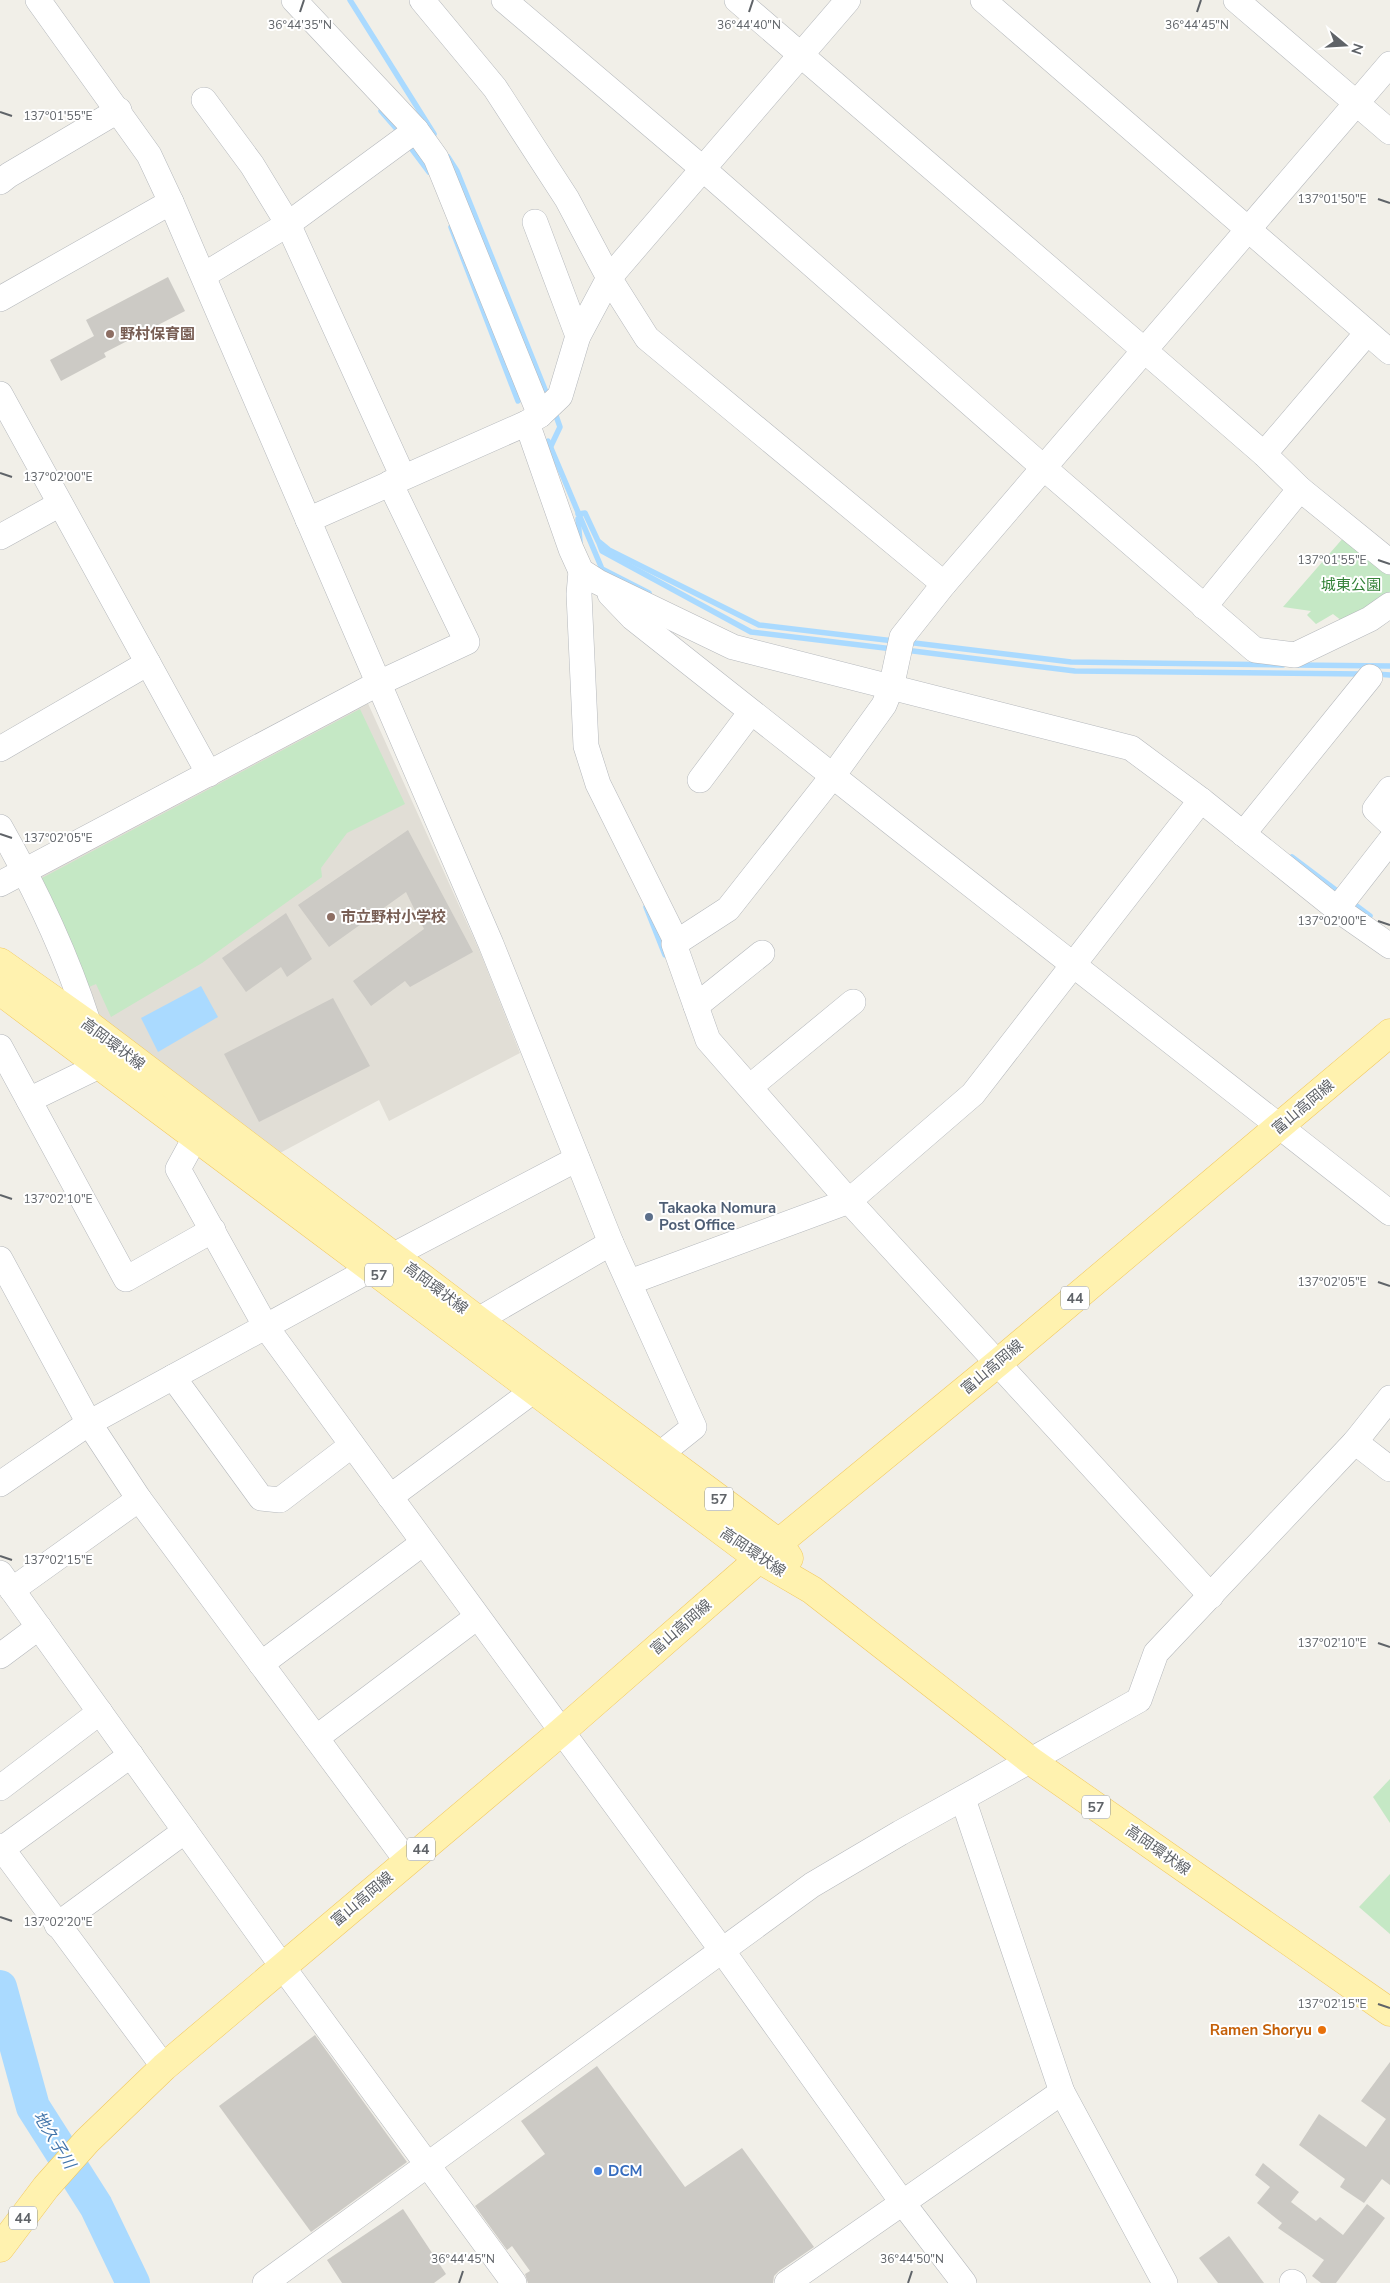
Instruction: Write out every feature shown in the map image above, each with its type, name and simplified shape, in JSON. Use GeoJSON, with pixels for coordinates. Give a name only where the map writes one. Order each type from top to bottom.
{"type":"FeatureCollection","features":[{"type":"Feature","properties":{"kind":"main road","name":"高岡環状線"},"geometry":{"type":"LineString","coordinates":[[0,962],[89,1025],[382,1262],[472,1330],[659,1456],[812,1590],[1031,1761],[1390,2012]]}},
{"type":"Feature","properties":{"kind":"main road","name":"高岡環状線"},"geometry":{"type":"LineString","coordinates":[[0,991],[196,1136],[382,1262]]}},
{"type":"Feature","properties":{"kind":"main road","name":"富山高岡線"},"geometry":{"type":"LineString","coordinates":[[0,2248],[46,2187],[87,2141],[164,2067],[561,1732],[769,1551],[999,1362],[1390,1033]]}},
{"type":"Feature","properties":{"kind":"main road","name":"高岡環状線"},"geometry":{"type":"LineString","coordinates":[[472,1330],[532,1390],[769,1551]]}},
{"type":"Feature","properties":{"kind":"street"},"geometry":{"type":"LineString","coordinates":[[38,0],[119,110],[149,155],[204,275],[492,944],[516,1031],[577,1159],[611,1243],[694,1426],[659,1456]]}},
{"type":"Feature","properties":{"kind":"street"},"geometry":{"type":"LineString","coordinates":[[294,0],[407,137],[436,158],[534,419],[571,549],[589,576],[633,618],[832,777],[1075,964],[1390,1213]]}},
{"type":"Feature","properties":{"kind":"street"},"geometry":{"type":"LineString","coordinates":[[422,0],[495,88],[567,199],[609,278],[647,338],[944,584]]}},
{"type":"Feature","properties":{"kind":"street"},"geometry":{"type":"LineString","coordinates":[[504,0],[702,168],[1044,468],[1256,650],[1295,655],[1361,623],[1390,604]]}},
{"type":"Feature","properties":{"kind":"street"},"geometry":{"type":"LineString","coordinates":[[736,0],[1264,454],[1300,490],[1386,550]]}},
{"type":"Feature","properties":{"kind":"street"},"geometry":{"type":"LineString","coordinates":[[308,520],[534,419],[560,396],[578,336],[609,278],[848,0]]}},
{"type":"Feature","properties":{"kind":"street"},"geometry":{"type":"LineString","coordinates":[[983,0],[1390,352]]}},
{"type":"Feature","properties":{"kind":"street"},"geometry":{"type":"LineString","coordinates":[[1236,0],[1390,132]]}},
{"type":"Feature","properties":{"kind":"street"},"geometry":{"type":"LineString","coordinates":[[1211,1596],[999,1362],[844,1203],[751,1086],[708,1040],[674,944],[728,909],[832,777],[884,705],[896,667],[944,584],[1390,64]]}},
{"type":"Feature","properties":{"kind":"street"},"geometry":{"type":"LineString","coordinates":[[0,884],[380,683],[467,642],[288,224],[252,164],[204,100]]}},
{"type":"Feature","properties":{"kind":"street"},"geometry":{"type":"LineString","coordinates":[[0,182],[9,174],[119,110]]}},
{"type":"Feature","properties":{"kind":"street"},"geometry":{"type":"LineString","coordinates":[[204,275],[288,224],[407,137]]}},
{"type":"Feature","properties":{"kind":"street"},"geometry":{"type":"LineString","coordinates":[[0,299],[171,202]]}},
{"type":"Feature","properties":{"kind":"street"},"geometry":{"type":"LineString","coordinates":[[535,222],[578,336]]}},
{"type":"Feature","properties":{"kind":"street"},"geometry":{"type":"LineString","coordinates":[[1264,454],[1367,332]]}},
{"type":"Feature","properties":{"kind":"street"},"geometry":{"type":"LineString","coordinates":[[4,410],[60,504],[208,774]]}},
{"type":"Feature","properties":{"kind":"street"},"geometry":{"type":"LineString","coordinates":[[1204,607],[1300,490]]}},
{"type":"Feature","properties":{"kind":"street"},"geometry":{"type":"LineString","coordinates":[[0,537],[60,504]]}},
{"type":"Feature","properties":{"kind":"street"},"geometry":{"type":"LineString","coordinates":[[589,576],[733,647],[896,667],[1131,748],[1243,834],[1343,903],[1390,946]]}},
{"type":"Feature","properties":{"kind":"street"},"geometry":{"type":"LineString","coordinates":[[589,576],[579,594],[586,746],[598,784],[677,943]]}},
{"type":"Feature","properties":{"kind":"street"},"geometry":{"type":"LineString","coordinates":[[0,749],[148,663]]}},
{"type":"Feature","properties":{"kind":"street"},"geometry":{"type":"LineString","coordinates":[[1243,834],[1370,678]]}},
{"type":"Feature","properties":{"kind":"street"},"geometry":{"type":"LineString","coordinates":[[700,780],[751,712]]}},
{"type":"Feature","properties":{"kind":"street"},"geometry":{"type":"LineString","coordinates":[[1390,789],[1375,809],[1390,823]]}},
{"type":"Feature","properties":{"kind":"street"},"geometry":{"type":"LineString","coordinates":[[630,1282],[844,1203],[973,1094],[1200,800]]}},
{"type":"Feature","properties":{"kind":"street"},"geometry":{"type":"LineString","coordinates":[[0,828],[25,871],[77,987],[89,1025]]}},
{"type":"Feature","properties":{"kind":"street"},"geometry":{"type":"LineString","coordinates":[[1343,903],[1390,841]]}},
{"type":"Feature","properties":{"kind":"street"},"geometry":{"type":"LineString","coordinates":[[696,1006],[762,953]]}},
{"type":"Feature","properties":{"kind":"street"},"geometry":{"type":"LineString","coordinates":[[751,1086],[853,1002]]}},
{"type":"Feature","properties":{"kind":"street"},"geometry":{"type":"LineString","coordinates":[[0,1046],[126,1279],[213,1230]]}},
{"type":"Feature","properties":{"kind":"street"},"geometry":{"type":"LineString","coordinates":[[29,1100],[101,1065]]}},
{"type":"Feature","properties":{"kind":"street"},"geometry":{"type":"LineString","coordinates":[[196,1136],[178,1169],[266,1327],[721,1949],[902,2202],[964,2283]]}},
{"type":"Feature","properties":{"kind":"street"},"geometry":{"type":"LineString","coordinates":[[0,1484],[89,1423],[382,1262],[577,1159]]}},
{"type":"Feature","properties":{"kind":"street"},"geometry":{"type":"LineString","coordinates":[[472,1330],[611,1243]]}},
{"type":"Feature","properties":{"kind":"street"},"geometry":{"type":"LineString","coordinates":[[0,1259],[89,1423],[139,1499],[407,1861]]}},
{"type":"Feature","properties":{"kind":"street"},"geometry":{"type":"LineString","coordinates":[[173,1378],[261,1498],[280,1500],[352,1445]]}},
{"type":"Feature","properties":{"kind":"street"},"geometry":{"type":"LineString","coordinates":[[390,1497],[532,1390]]}},
{"type":"Feature","properties":{"kind":"street"},"geometry":{"type":"LineString","coordinates":[[265,2283],[721,1949],[812,1885],[1139,1700],[1156,1653],[1355,1442],[1390,1398]]}},
{"type":"Feature","properties":{"kind":"street"},"geometry":{"type":"LineString","coordinates":[[1355,1442],[1390,1469]]}},
{"type":"Feature","properties":{"kind":"street"},"geometry":{"type":"LineString","coordinates":[[139,1499],[6,1581],[282,1966],[514,2283]]}},
{"type":"Feature","properties":{"kind":"street"},"geometry":{"type":"LineString","coordinates":[[261,1664],[423,1543]]}},
{"type":"Feature","properties":{"kind":"street"},"geometry":{"type":"LineString","coordinates":[[316,1738],[477,1617]]}},
{"type":"Feature","properties":{"kind":"street"},"geometry":{"type":"LineString","coordinates":[[0,1656],[39,1627]]}},
{"type":"Feature","properties":{"kind":"street"},"geometry":{"type":"LineString","coordinates":[[0,1788],[100,1712]]}},
{"type":"Feature","properties":{"kind":"street"},"geometry":{"type":"LineString","coordinates":[[131,1755],[1,1848],[164,2067]]}},
{"type":"Feature","properties":{"kind":"street"},"geometry":{"type":"LineString","coordinates":[[963,1799],[1062,2092],[1165,2283]]}},
{"type":"Feature","properties":{"kind":"street"},"geometry":{"type":"LineString","coordinates":[[57,1924],[185,1831]]}},
{"type":"Feature","properties":{"kind":"street"},"geometry":{"type":"LineString","coordinates":[[788,2283],[1062,2092]]}},
{"type":"Feature","properties":{"kind":"shaded area"},"geometry":{"type":"Polygon","coordinates":[[[366,699],[480,952],[520,1053],[389,1121],[379,1100],[280,1153],[105,1030],[39,878],[366,699]]]}},
{"type":"Feature","properties":{"kind":"green space","name":"城東公園"},"geometry":{"type":"Polygon","coordinates":[[[1344,537],[1390,573],[1390,611],[1359,634],[1333,614],[1316,624],[1307,615],[1311,611],[1283,607],[1344,537]]]}},
{"type":"Feature","properties":{"kind":"green space"},"geometry":{"type":"Polygon","coordinates":[[[360,709],[405,804],[347,833],[321,868],[322,877],[202,963],[111,1017],[96,984],[89,987],[42,878],[360,709]]]}},
{"type":"Feature","properties":{"kind":"green space"},"geometry":{"type":"Polygon","coordinates":[[[1390,1779],[1390,1823],[1373,1797],[1390,1779]]]}},
{"type":"Feature","properties":{"kind":"green space"},"geometry":{"type":"Polygon","coordinates":[[[1390,1874],[1390,1934],[1359,1907],[1390,1874]]]}},
{"type":"Feature","properties":{"kind":"water"},"geometry":{"type":"Polygon","coordinates":[[[201,986],[218,1017],[158,1052],[141,1018],[201,986]]]}},
{"type":"Feature","properties":{"kind":"building"},"geometry":{"type":"Polygon","coordinates":[[[168,277],[185,311],[104,353],[106,357],[61,381],[50,360],[94,336],[86,320],[168,277]]]}},
{"type":"Feature","properties":{"kind":"building"},"geometry":{"type":"Polygon","coordinates":[[[408,830],[473,952],[410,987],[405,981],[371,1006],[353,981],[424,929],[406,892],[329,947],[298,905],[408,830]]]}},
{"type":"Feature","properties":{"kind":"building"},"geometry":{"type":"Polygon","coordinates":[[[286,913],[312,959],[287,977],[281,967],[246,992],[222,958],[286,913]]]}},
{"type":"Feature","properties":{"kind":"building"},"geometry":{"type":"Polygon","coordinates":[[[333,998],[370,1066],[259,1122],[224,1054],[333,998]]]}},
{"type":"Feature","properties":{"kind":"building"},"geometry":{"type":"Polygon","coordinates":[[[315,2035],[407,2162],[311,2232],[219,2106],[315,2035]]]}},
{"type":"Feature","properties":{"kind":"building"},"geometry":{"type":"Polygon","coordinates":[[[1390,2062],[1390,2185],[1382,2179],[1364,2203],[1340,2187],[1345,2179],[1299,2145],[1319,2114],[1366,2147],[1386,2119],[1361,2101],[1390,2062]]]}},
{"type":"Feature","properties":{"kind":"building","name":"DCM"},"geometry":{"type":"Polygon","coordinates":[[[597,2066],[685,2187],[742,2148],[814,2247],[779,2271],[774,2276],[773,2283],[528,2283],[525,2274],[530,2271],[512,2246],[507,2250],[475,2206],[545,2154],[521,2121],[597,2066]]]}},
{"type":"Feature","properties":{"kind":"building"},"geometry":{"type":"Polygon","coordinates":[[[1263,2163],[1299,2192],[1291,2202],[1316,2221],[1320,2217],[1343,2235],[1367,2204],[1385,2218],[1336,2283],[1321,2283],[1312,2276],[1324,2260],[1278,2228],[1282,2223],[1257,2203],[1270,2187],[1255,2175],[1263,2163]]]}},
{"type":"Feature","properties":{"kind":"building"},"geometry":{"type":"Polygon","coordinates":[[[403,2209],[446,2274],[434,2283],[342,2283],[327,2260],[403,2209]]]}},
{"type":"Feature","properties":{"kind":"building"},"geometry":{"type":"Polygon","coordinates":[[[1229,2236],[1264,2283],[1218,2283],[1199,2258],[1229,2236]]]}},
{"type":"Feature","properties":{"kind":"waterway"},"geometry":{"type":"LineString","coordinates":[[350,0],[434,134]]}},
{"type":"Feature","properties":{"kind":"waterway"},"geometry":{"type":"LineString","coordinates":[[381,111],[401,134]]}},
{"type":"Feature","properties":{"kind":"waterway"},"geometry":{"type":"LineString","coordinates":[[408,144],[429,172]]}},
{"type":"Feature","properties":{"kind":"waterway"},"geometry":{"type":"LineString","coordinates":[[448,157],[457,171],[548,397]]}},
{"type":"Feature","properties":{"kind":"waterway"},"geometry":{"type":"LineString","coordinates":[[451,227],[518,401]]}},
{"type":"Feature","properties":{"kind":"waterway"},"geometry":{"type":"LineString","coordinates":[[550,448],[560,427],[554,410]]}},
{"type":"Feature","properties":{"kind":"waterway"},"geometry":{"type":"LineString","coordinates":[[548,441],[602,569],[649,593]]}},
{"type":"Feature","properties":{"kind":"waterway"},"geometry":{"type":"LineString","coordinates":[[578,514],[585,513],[598,541],[609,550],[759,625],[894,641]]}},
{"type":"Feature","properties":{"kind":"waterway"},"geometry":{"type":"LineString","coordinates":[[578,519],[580,542]]}},
{"type":"Feature","properties":{"kind":"waterway"},"geometry":{"type":"LineString","coordinates":[[599,543],[602,551],[751,632],[893,649]]}},
{"type":"Feature","properties":{"kind":"waterway"},"geometry":{"type":"LineString","coordinates":[[906,642],[1071,662],[1283,665]]}},
{"type":"Feature","properties":{"kind":"waterway"},"geometry":{"type":"LineString","coordinates":[[905,650],[1075,671],[1362,674]]}},
{"type":"Feature","properties":{"kind":"waterway"},"geometry":{"type":"LineString","coordinates":[[1295,665],[1390,666]]}},
{"type":"Feature","properties":{"kind":"waterway"},"geometry":{"type":"LineString","coordinates":[[1376,674],[1390,675]]}},
{"type":"Feature","properties":{"kind":"waterway"},"geometry":{"type":"LineString","coordinates":[[1292,857],[1341,894]]}},
{"type":"Feature","properties":{"kind":"waterway"},"geometry":{"type":"LineString","coordinates":[[1350,901],[1370,916]]}},
{"type":"Feature","properties":{"kind":"waterway"},"geometry":{"type":"LineString","coordinates":[[646,907],[665,955]]}},
{"type":"Feature","properties":{"kind":"waterway","name":"地久子川"},"geometry":{"type":"LineString","coordinates":[[0,1987],[33,2107],[96,2206],[133,2283]]}},
{"type":"Feature","properties":{"kind":"place","name":"野村保育園"},"geometry":{"type":"Point","coordinates":[110,334]}},
{"type":"Feature","properties":{"kind":"place","name":"市立野村小学校"},"geometry":{"type":"Point","coordinates":[331,917]}},
{"type":"Feature","properties":{"kind":"place","name":"Takaoka Nomura Post Office"},"geometry":{"type":"Point","coordinates":[649,1217]}},
{"type":"Feature","properties":{"kind":"place","name":"Ramen Shoryu"},"geometry":{"type":"Point","coordinates":[1322,2030]}},
{"type":"Feature","properties":{"kind":"place","name":"DCM"},"geometry":{"type":"Point","coordinates":[598,2171]}}]}
